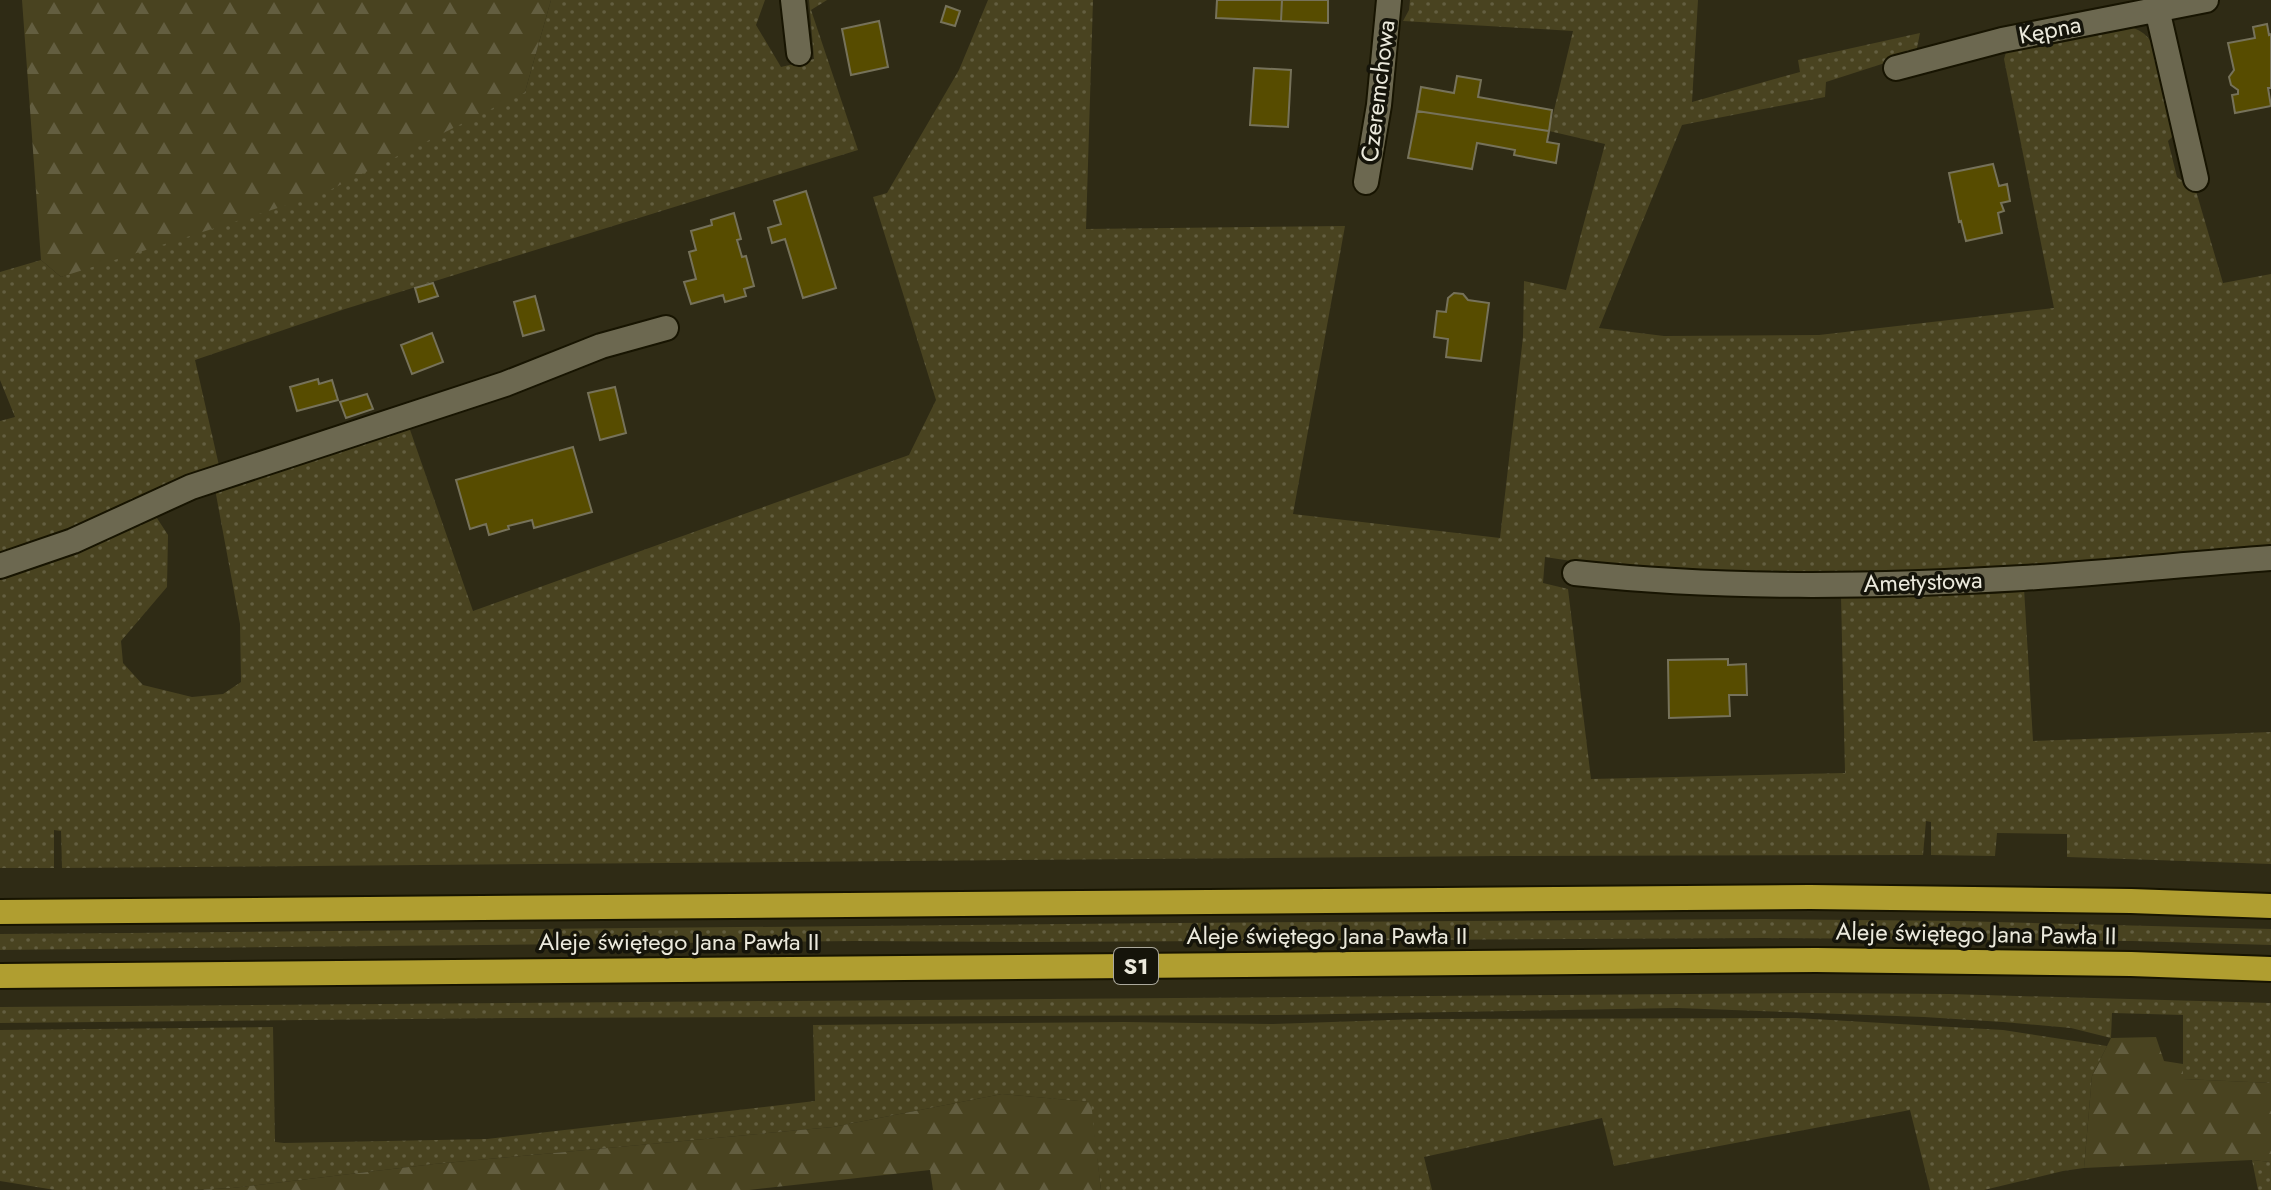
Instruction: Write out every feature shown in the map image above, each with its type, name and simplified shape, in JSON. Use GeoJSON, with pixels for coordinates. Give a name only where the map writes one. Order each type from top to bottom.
{"type":"FeatureCollection","features":[{"type":"Feature","properties":{"kind":"highway","name":"Aleje świętego Jana Pawła II"},"geometry":{"type":"LineString","coordinates":[[0,912],[1794,897],[2271,906]]}},
{"type":"Feature","properties":{"kind":"highway","name":"Aleje świętego Jana Pawła II"},"geometry":{"type":"LineString","coordinates":[[0,976],[1816,960],[2271,969]]}},
{"type":"Feature","properties":{"kind":"street"},"geometry":{"type":"LineString","coordinates":[[793,0],[799,53]]}},
{"type":"Feature","properties":{"kind":"street","name":"Czeremchowa"},"geometry":{"type":"LineString","coordinates":[[1366,182],[1379,105],[1389,0]]}},
{"type":"Feature","properties":{"kind":"street","name":"Kępna"},"geometry":{"type":"LineString","coordinates":[[1896,68],[2002,40],[2206,0]]}},
{"type":"Feature","properties":{"kind":"street"},"geometry":{"type":"LineString","coordinates":[[2157,9],[2196,179]]}},
{"type":"Feature","properties":{"kind":"street"},"geometry":{"type":"LineString","coordinates":[[0,566],[73,541],[191,487],[505,384],[601,346],[666,328]]}},
{"type":"Feature","properties":{"kind":"street","name":"Ametystowa"},"geometry":{"type":"LineString","coordinates":[[1575,573],[1652,582],[1842,585],[2023,578],[2271,558]]}},
{"type":"Feature","properties":{"kind":"green space"},"geometry":{"type":"Polygon","coordinates":[[[22,0],[551,0],[525,92],[322,194],[61,277],[41,260],[22,0]]]}},
{"type":"Feature","properties":{"kind":"green space"},"geometry":{"type":"Polygon","coordinates":[[[551,0],[765,0],[756,25],[781,67],[814,59],[809,0],[827,0],[811,10],[858,150],[345,309],[195,360],[220,470],[0,557],[0,421],[15,417],[0,380],[0,272],[41,260],[61,277],[525,92],[551,0]]]}},
{"type":"Feature","properties":{"kind":"green space"},"geometry":{"type":"Polygon","coordinates":[[[988,0],[1093,0],[1086,229],[1345,226],[1293,514],[1500,538],[1523,337],[1524,281],[1566,290],[1605,144],[1549,131],[1573,31],[1403,21],[1410,0],[1698,0],[1692,102],[1800,72],[1798,60],[1920,33],[1916,53],[1826,82],[1825,97],[1682,125],[1599,328],[1664,336],[1819,335],[2054,308],[2004,59],[2007,49],[2118,25],[2142,32],[2156,52],[2174,135],[2168,141],[2177,177],[2196,191],[2223,283],[2271,274],[2271,550],[2023,569],[1843,576],[1651,573],[1545,557],[1543,583],[1568,589],[1591,779],[1845,773],[1841,596],[2024,588],[2033,741],[2271,732],[2271,864],[2067,857],[2067,834],[1997,833],[1995,856],[1931,855],[1931,822],[1926,821],[1923,855],[62,868],[61,831],[54,830],[54,868],[0,868],[0,580],[59,558],[153,512],[168,535],[167,587],[121,641],[123,663],[143,685],[192,697],[223,694],[241,682],[240,624],[215,489],[408,424],[473,611],[909,455],[936,400],[873,197],[887,193],[959,70],[988,0]]]}},
{"type":"Feature","properties":{"kind":"green space"},"geometry":{"type":"Polygon","coordinates":[[[1765,919],[2271,929],[2271,945],[1764,938],[854,941],[0,950],[0,934],[1765,919]]]}},
{"type":"Feature","properties":{"kind":"green space"},"geometry":{"type":"Polygon","coordinates":[[[1816,993],[2271,1003],[2271,1083],[2183,1079],[2183,1015],[2112,1013],[2111,1038],[2071,1028],[2003,1022],[1677,1008],[1277,1015],[0,1023],[0,1007],[1816,993]]]}},
{"type":"Feature","properties":{"kind":"green space"},"geometry":{"type":"Polygon","coordinates":[[[1796,1018],[2003,1030],[2107,1046],[2092,1076],[2084,1168],[1984,1190],[1930,1190],[1910,1110],[1614,1166],[1602,1118],[1424,1157],[1432,1190],[1101,1190],[1090,1102],[1002,1094],[833,1127],[434,1164],[232,1188],[55,1190],[0,1181],[0,1030],[273,1027],[275,1142],[284,1143],[487,1139],[815,1101],[813,1025],[1796,1018]]]}},
{"type":"Feature","properties":{"kind":"green space"},"geometry":{"type":"Polygon","coordinates":[[[2156,1037],[2164,1061],[2183,1064],[2183,1079],[2271,1083],[2271,1162],[2252,1160],[2084,1168],[2092,1076],[2111,1038],[2156,1037]]]}},
{"type":"Feature","properties":{"kind":"green space"},"geometry":{"type":"Polygon","coordinates":[[[1002,1094],[1091,1102],[1101,1190],[933,1190],[930,1170],[749,1190],[193,1190],[833,1127],[1002,1094]]]}},
{"type":"Feature","properties":{"kind":"green space"},"geometry":{"type":"Polygon","coordinates":[[[2252,1160],[2271,1162],[2271,1190],[2258,1190],[2252,1160]]]}},
{"type":"Feature","properties":{"kind":"building"},"geometry":{"type":"Polygon","coordinates":[[[1217,0],[1282,0],[1281,21],[1216,18],[1217,0]]]}},
{"type":"Feature","properties":{"kind":"building"},"geometry":{"type":"Polygon","coordinates":[[[1282,0],[1328,0],[1328,23],[1281,21],[1282,0]]]}},
{"type":"Feature","properties":{"kind":"building"},"geometry":{"type":"Polygon","coordinates":[[[946,6],[960,11],[955,26],[941,22],[946,6]]]}},
{"type":"Feature","properties":{"kind":"building"},"geometry":{"type":"Polygon","coordinates":[[[879,21],[888,67],[851,75],[842,29],[879,21]]]}},
{"type":"Feature","properties":{"kind":"building"},"geometry":{"type":"Polygon","coordinates":[[[2267,24],[2271,34],[2271,88],[2268,88],[2271,106],[2235,113],[2232,95],[2238,94],[2238,90],[2231,85],[2229,77],[2234,70],[2228,43],[2255,38],[2253,27],[2267,24]]]}},
{"type":"Feature","properties":{"kind":"building"},"geometry":{"type":"Polygon","coordinates":[[[1254,68],[1291,70],[1288,127],[1250,125],[1254,68]]]}},
{"type":"Feature","properties":{"kind":"building"},"geometry":{"type":"Polygon","coordinates":[[[1457,76],[1481,80],[1478,97],[1552,110],[1549,131],[1417,111],[1421,87],[1454,93],[1457,76]]]}},
{"type":"Feature","properties":{"kind":"building"},"geometry":{"type":"Polygon","coordinates":[[[1417,111],[1549,131],[1547,142],[1559,144],[1556,163],[1514,155],[1515,150],[1477,143],[1472,169],[1408,158],[1417,111]]]}},
{"type":"Feature","properties":{"kind":"building"},"geometry":{"type":"Polygon","coordinates":[[[1993,164],[1999,186],[2007,184],[2010,201],[2001,203],[2004,211],[1998,213],[2002,233],[1966,241],[1949,173],[1993,164]]]}},
{"type":"Feature","properties":{"kind":"building"},"geometry":{"type":"Polygon","coordinates":[[[806,191],[836,288],[803,298],[785,239],[772,243],[768,228],[781,224],[774,201],[806,191]]]}},
{"type":"Feature","properties":{"kind":"building"},"geometry":{"type":"Polygon","coordinates":[[[734,213],[741,239],[737,240],[742,257],[746,256],[754,286],[744,289],[746,296],[725,302],[723,295],[691,304],[684,282],[696,279],[689,252],[696,250],[691,231],[712,225],[711,220],[734,213]]]}},
{"type":"Feature","properties":{"kind":"building"},"geometry":{"type":"Polygon","coordinates":[[[433,283],[438,296],[419,302],[415,288],[433,283]]]}},
{"type":"Feature","properties":{"kind":"building"},"geometry":{"type":"Polygon","coordinates":[[[1454,293],[1463,294],[1468,300],[1489,303],[1481,361],[1446,357],[1448,339],[1434,337],[1437,311],[1446,312],[1448,298],[1454,293]]]}},
{"type":"Feature","properties":{"kind":"building"},"geometry":{"type":"Polygon","coordinates":[[[535,296],[544,330],[523,336],[514,302],[535,296]]]}},
{"type":"Feature","properties":{"kind":"building"},"geometry":{"type":"Polygon","coordinates":[[[432,333],[443,362],[412,374],[401,345],[432,333]]]}},
{"type":"Feature","properties":{"kind":"building"},"geometry":{"type":"Polygon","coordinates":[[[318,379],[319,384],[332,380],[338,400],[297,411],[290,387],[318,379]]]}},
{"type":"Feature","properties":{"kind":"building"},"geometry":{"type":"Polygon","coordinates":[[[615,387],[626,433],[600,440],[588,393],[615,387]]]}},
{"type":"Feature","properties":{"kind":"building"},"geometry":{"type":"Polygon","coordinates":[[[367,394],[373,409],[346,418],[340,402],[367,394]]]}},
{"type":"Feature","properties":{"kind":"building"},"geometry":{"type":"Polygon","coordinates":[[[573,447],[592,512],[534,528],[532,520],[489,535],[486,524],[470,529],[456,480],[573,447]]]}},
{"type":"Feature","properties":{"kind":"building"},"geometry":{"type":"Polygon","coordinates":[[[1728,659],[1728,665],[1746,664],[1747,695],[1729,695],[1730,716],[1669,718],[1668,660],[1728,659]]]}}]}
